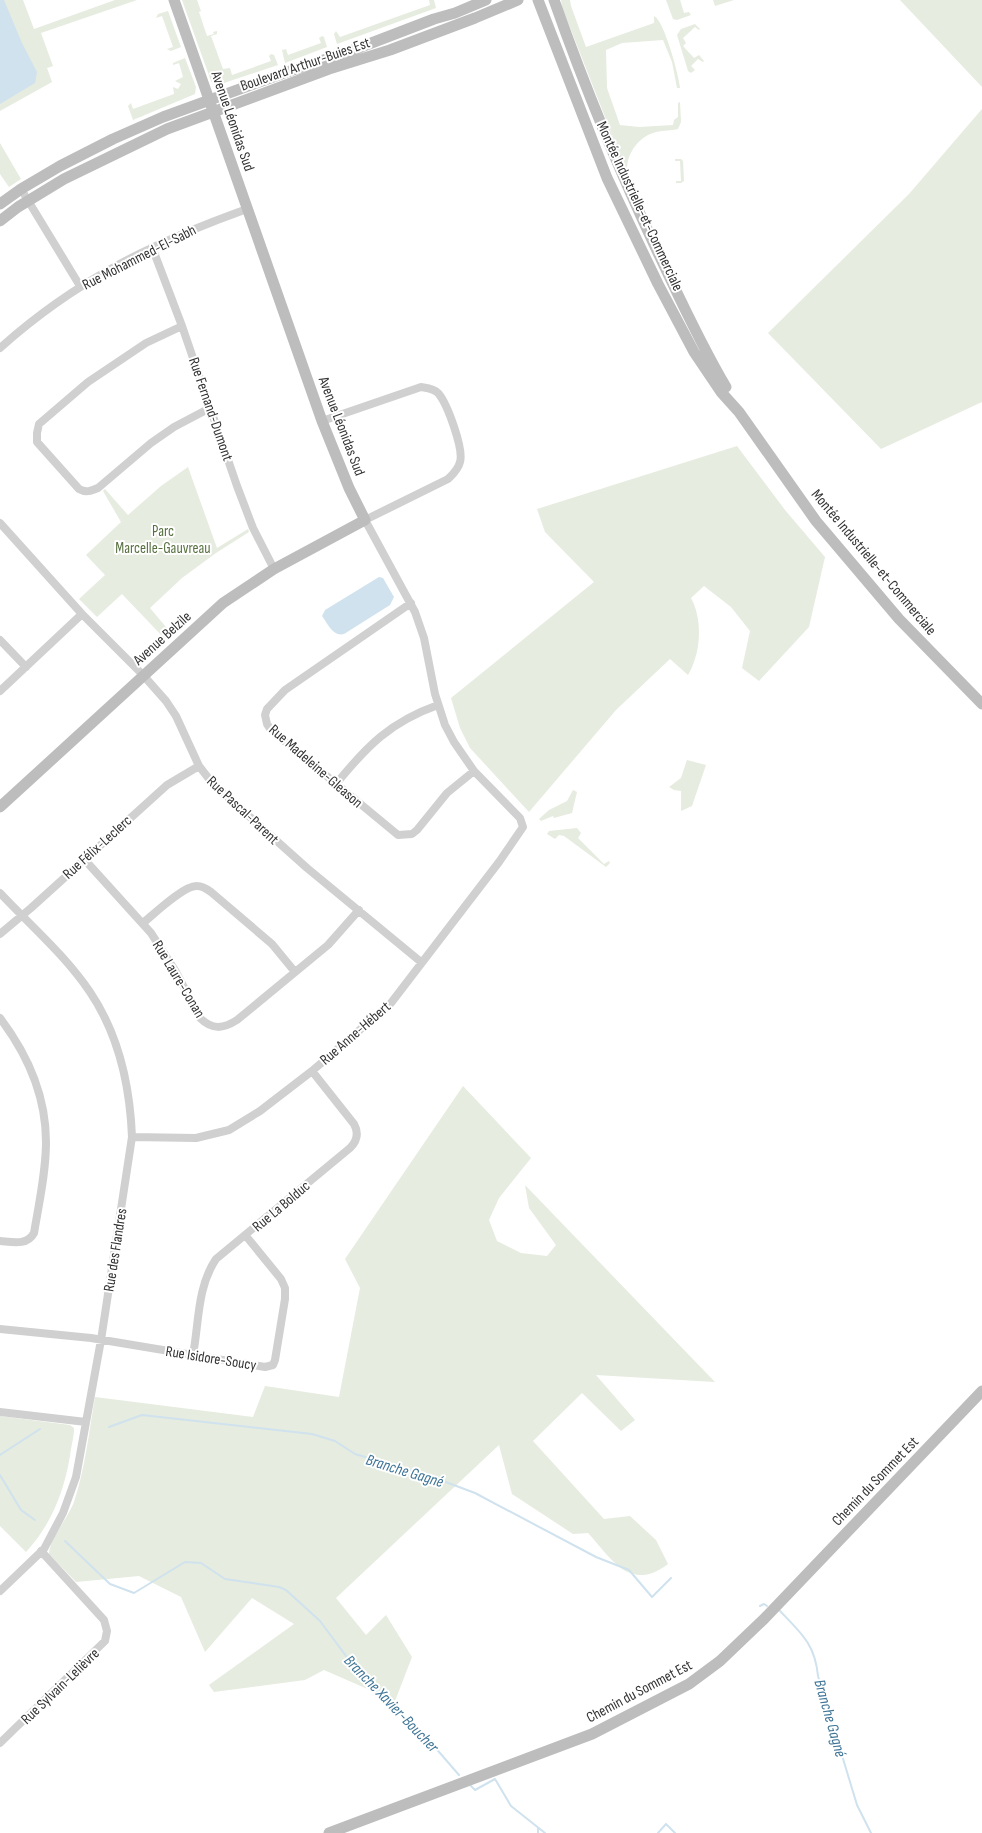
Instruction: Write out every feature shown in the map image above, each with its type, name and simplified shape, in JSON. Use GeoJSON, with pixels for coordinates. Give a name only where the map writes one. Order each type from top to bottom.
{"type":"FeatureCollection","features":[{"type":"Feature","properties":{"kind":"street","name":"Avenue Léonidas Sud"},"geometry":{"type":"LineString","coordinates":[[174,0],[322,421],[349,488],[411,603],[424,638],[438,705],[445,725],[454,742],[474,771],[520,818],[522,827],[518,835]]}},
{"type":"Feature","properties":{"kind":"street","name":"Boulevard Arthur-Buies Est"},"geometry":{"type":"LineString","coordinates":[[0,204],[20,189],[113,139],[163,117],[291,70],[348,52],[434,19],[455,13],[486,0]]}},
{"type":"Feature","properties":{"kind":"street","name":"Boulevard Arthur-Buies Est"},"geometry":{"type":"LineString","coordinates":[[0,221],[27,201],[64,179],[167,129],[329,70],[390,50],[518,0]]}},
{"type":"Feature","properties":{"kind":"street","name":"Montée Industrielle-et-Commerciale"},"geometry":{"type":"LineString","coordinates":[[538,0],[607,178],[658,284],[694,352],[721,392],[739,412],[816,521],[899,619],[982,704]]}},
{"type":"Feature","properties":{"kind":"street","name":"Montée Industrielle-et-Commerciale"},"geometry":{"type":"LineString","coordinates":[[554,0],[591,102],[644,222],[691,322],[739,412]]}},
{"type":"Feature","properties":{"kind":"street"},"geometry":{"type":"LineString","coordinates":[[20,189],[80,286]]}},
{"type":"Feature","properties":{"kind":"street","name":"Rue Mohammed-El-Sabh"},"geometry":{"type":"LineString","coordinates":[[0,348],[16,334],[80,286],[112,267],[189,230],[247,209]]}},
{"type":"Feature","properties":{"kind":"street","name":"Rue Fernand-Dumont"},"geometry":{"type":"LineString","coordinates":[[152,247],[182,326],[253,528],[274,569]]}},
{"type":"Feature","properties":{"kind":"street"},"geometry":{"type":"LineString","coordinates":[[182,326],[146,343],[88,382],[39,424],[36,433],[37,442],[80,489],[90,491],[98,488],[151,443],[174,427],[210,408]]}},
{"type":"Feature","properties":{"kind":"street"},"geometry":{"type":"LineString","coordinates":[[322,421],[421,387],[430,388],[438,392],[443,400],[461,450],[460,462],[456,472],[448,480],[366,520]]}},
{"type":"Feature","properties":{"kind":"street","name":"Avenue Belzile"},"geometry":{"type":"LineString","coordinates":[[0,808],[143,674],[223,603],[274,569],[366,520]]}},
{"type":"Feature","properties":{"kind":"street","name":"Rue Pascal-Parent"},"geometry":{"type":"LineString","coordinates":[[0,523],[82,614],[143,674],[173,712],[198,766],[213,784],[270,836],[421,962]]}},
{"type":"Feature","properties":{"kind":"street","name":"Rue Madeleine-Gleason"},"geometry":{"type":"LineString","coordinates":[[411,603],[285,690],[267,709],[266,720],[271,730],[398,835],[405,836],[412,834],[417,830],[447,792],[474,771]]}},
{"type":"Feature","properties":{"kind":"street"},"geometry":{"type":"LineString","coordinates":[[0,691],[82,614]]}},
{"type":"Feature","properties":{"kind":"street"},"geometry":{"type":"LineString","coordinates":[[0,640],[26,667]]}},
{"type":"Feature","properties":{"kind":"street"},"geometry":{"type":"LineString","coordinates":[[336,784],[370,744],[384,732],[407,717],[438,705]]}},
{"type":"Feature","properties":{"kind":"street","name":"Rue Félix-Leclerc"},"geometry":{"type":"LineString","coordinates":[[0,934],[169,784],[198,766]]}},
{"type":"Feature","properties":{"kind":"street","name":"Rue Anne-Hébert"},"geometry":{"type":"LineString","coordinates":[[132,1137],[196,1138],[229,1130],[256,1114],[312,1070],[391,1003],[518,835]]}},
{"type":"Feature","properties":{"kind":"street","name":"Rue Laure-Conan"},"geometry":{"type":"LineString","coordinates":[[84,859],[143,923],[169,958],[200,1018],[210,1026],[222,1027],[232,1023],[333,941],[359,910]]}},
{"type":"Feature","properties":{"kind":"street"},"geometry":{"type":"LineString","coordinates":[[143,923],[187,888],[201,886],[211,892],[272,944],[295,972]]}},
{"type":"Feature","properties":{"kind":"street","name":"Rue des Flandres"},"geometry":{"type":"LineString","coordinates":[[0,892],[71,968],[90,992],[102,1013],[116,1045],[126,1078],[131,1113],[132,1137],[101,1340],[73,1484],[63,1514],[41,1551],[0,1591]]}},
{"type":"Feature","properties":{"kind":"street"},"geometry":{"type":"LineString","coordinates":[[0,1018],[19,1046],[34,1073],[42,1102],[46,1143],[44,1168],[34,1233],[31,1238],[21,1242],[0,1241]]}},
{"type":"Feature","properties":{"kind":"street","name":"Rue La Bolduc"},"geometry":{"type":"LineString","coordinates":[[193,1355],[203,1289],[208,1271],[219,1256],[246,1236],[350,1148],[356,1137],[354,1124],[312,1070]]}},
{"type":"Feature","properties":{"kind":"street","name":"Rue Isidore-Soucy"},"geometry":{"type":"LineString","coordinates":[[0,1329],[50,1333],[101,1340],[264,1367],[274,1363],[285,1299],[285,1288],[281,1279],[246,1236]]}},
{"type":"Feature","properties":{"kind":"street","name":"Chemin du Sommet Est"},"geometry":{"type":"LineString","coordinates":[[329,1833],[592,1734],[689,1684],[720,1661],[764,1619],[982,1391]]}},
{"type":"Feature","properties":{"kind":"street"},"geometry":{"type":"LineString","coordinates":[[0,1412],[86,1422]]}},
{"type":"Feature","properties":{"kind":"street","name":"Rue Sylvain-Lelièvre"},"geometry":{"type":"LineString","coordinates":[[0,1743],[105,1642],[107,1630],[104,1620],[41,1551]]}},
{"type":"Feature","properties":{"kind":"green space"},"geometry":{"type":"Polygon","coordinates":[[[0,0],[23,0],[34,29],[115,0],[137,0],[41,33],[53,66],[47,68],[52,82],[0,111],[0,0]]]}},
{"type":"Feature","properties":{"kind":"green space"},"geometry":{"type":"Polygon","coordinates":[[[182,0],[197,0],[201,11],[199,12],[207,36],[214,34],[213,32],[217,31],[217,34],[211,36],[223,69],[230,68],[232,75],[271,61],[269,56],[271,54],[274,55],[278,65],[215,86],[211,81],[182,0]]]}},
{"type":"Feature","properties":{"kind":"green space"},"geometry":{"type":"Polygon","coordinates":[[[429,0],[434,0],[436,8],[337,44],[334,34],[336,31],[340,37],[430,5],[429,0]]]}},
{"type":"Feature","properties":{"kind":"green space"},"geometry":{"type":"Polygon","coordinates":[[[561,0],[570,0],[586,47],[654,23],[654,16],[662,27],[666,37],[674,61],[680,88],[677,88],[672,62],[663,40],[622,43],[606,50],[607,88],[620,125],[639,127],[673,125],[674,120],[678,117],[678,103],[680,102],[681,122],[678,129],[656,132],[645,137],[632,150],[627,168],[625,168],[562,7],[561,0]]]}},
{"type":"Feature","properties":{"kind":"green space"},"geometry":{"type":"Polygon","coordinates":[[[666,0],[680,0],[684,13],[689,12],[691,15],[677,20],[673,19],[666,0]]]}},
{"type":"Feature","properties":{"kind":"green space"},"geometry":{"type":"Polygon","coordinates":[[[713,0],[734,0],[715,6],[713,0]]]}},
{"type":"Feature","properties":{"kind":"green space"},"geometry":{"type":"Polygon","coordinates":[[[900,0],[982,0],[982,87],[900,0]]]}},
{"type":"Feature","properties":{"kind":"green space"},"geometry":{"type":"Polygon","coordinates":[[[168,11],[181,47],[171,51],[167,49],[173,47],[162,16],[156,18],[158,14],[168,11]]]}},
{"type":"Feature","properties":{"kind":"green space"},"geometry":{"type":"Polygon","coordinates":[[[695,24],[700,29],[699,30],[695,27],[683,38],[686,43],[683,46],[694,58],[699,55],[704,61],[703,62],[698,59],[691,66],[695,70],[691,73],[688,71],[677,35],[681,29],[695,24]]]}},
{"type":"Feature","properties":{"kind":"green space"},"geometry":{"type":"Polygon","coordinates":[[[322,36],[324,37],[327,47],[285,63],[282,50],[286,49],[288,55],[321,43],[319,38],[322,36]]]}},
{"type":"Feature","properties":{"kind":"green space"},"geometry":{"type":"Polygon","coordinates":[[[185,58],[196,87],[195,94],[133,120],[128,106],[131,103],[133,109],[174,94],[173,87],[178,89],[181,84],[175,81],[183,77],[179,63],[173,65],[173,63],[185,58]]]}},
{"type":"Feature","properties":{"kind":"green space"},"geometry":{"type":"Polygon","coordinates":[[[982,109],[982,402],[881,449],[768,333],[909,194],[982,109]]]}},
{"type":"Feature","properties":{"kind":"green space"},"geometry":{"type":"Polygon","coordinates":[[[0,143],[21,179],[9,187],[0,174],[0,143]]]}},
{"type":"Feature","properties":{"kind":"green space"},"geometry":{"type":"Polygon","coordinates":[[[675,159],[681,159],[683,161],[684,181],[681,183],[676,183],[676,181],[681,181],[680,161],[675,161],[675,159]]]}},
{"type":"Feature","properties":{"kind":"green space"},"geometry":{"type":"Polygon","coordinates":[[[737,446],[785,510],[825,557],[809,627],[759,681],[742,668],[750,631],[731,607],[704,586],[691,598],[697,616],[699,636],[696,657],[688,675],[670,659],[616,710],[529,812],[470,748],[460,728],[451,698],[594,582],[545,532],[537,509],[737,446]]]}},
{"type":"Feature","properties":{"kind":"green space","name":"Parc Marcelle-Gauvreau"},"geometry":{"type":"Polygon","coordinates":[[[188,467],[217,548],[248,529],[249,532],[216,553],[182,578],[150,608],[171,633],[164,638],[122,594],[97,617],[79,599],[105,575],[86,555],[121,522],[103,491],[105,489],[128,515],[161,486],[188,467]]]}},
{"type":"Feature","properties":{"kind":"green space"},"geometry":{"type":"Polygon","coordinates":[[[687,760],[706,765],[692,806],[681,811],[681,791],[674,790],[669,787],[681,778],[687,760]]]}},
{"type":"Feature","properties":{"kind":"green space"},"geometry":{"type":"Polygon","coordinates":[[[573,790],[577,792],[572,813],[554,818],[553,816],[541,821],[539,819],[549,810],[567,801],[573,790]]]}},
{"type":"Feature","properties":{"kind":"green space"},"geometry":{"type":"Polygon","coordinates":[[[577,828],[581,833],[578,838],[604,864],[609,861],[610,863],[606,867],[564,836],[559,835],[555,839],[547,834],[549,831],[577,828]]]}},
{"type":"Feature","properties":{"kind":"green space"},"geometry":{"type":"Polygon","coordinates":[[[463,1086],[531,1158],[499,1198],[489,1220],[497,1241],[521,1253],[547,1256],[556,1245],[529,1208],[525,1185],[715,1382],[596,1375],[635,1420],[621,1431],[582,1393],[533,1441],[604,1519],[630,1516],[656,1540],[668,1564],[655,1572],[643,1575],[632,1574],[614,1562],[588,1533],[573,1534],[512,1494],[499,1445],[336,1598],[366,1635],[386,1615],[412,1657],[395,1701],[324,1670],[305,1680],[214,1692],[209,1685],[294,1624],[252,1598],[205,1652],[181,1597],[139,1576],[76,1582],[49,1554],[52,1542],[74,1502],[78,1489],[95,1397],[253,1417],[265,1386],[339,1397],[360,1288],[345,1259],[463,1086]]]}},
{"type":"Feature","properties":{"kind":"green space"},"geometry":{"type":"Polygon","coordinates":[[[0,1416],[70,1425],[74,1428],[67,1469],[60,1495],[43,1531],[26,1552],[0,1526],[0,1416]]]}},
{"type":"Feature","properties":{"kind":"water"},"geometry":{"type":"Polygon","coordinates":[[[0,0],[4,0],[22,43],[37,72],[35,83],[0,104],[0,0]]]}},
{"type":"Feature","properties":{"kind":"water"},"geometry":{"type":"Polygon","coordinates":[[[379,577],[383,578],[394,597],[390,605],[344,634],[337,634],[334,632],[322,616],[325,610],[379,577]]]}},
{"type":"Feature","properties":{"kind":"waterway","name":"Branche Gagné"},"geometry":{"type":"LineString","coordinates":[[109,1427],[142,1415],[312,1434],[335,1441],[355,1454],[427,1475],[475,1493],[596,1557],[629,1570],[652,1597],[671,1578]]}},
{"type":"Feature","properties":{"kind":"waterway","name":"Branche Gagné"},"geometry":{"type":"LineString","coordinates":[[0,1455],[40,1429]]}},
{"type":"Feature","properties":{"kind":"waterway","name":"Branche Xavier-Boucher"},"geometry":{"type":"LineString","coordinates":[[0,1475],[21,1510],[35,1520]]}},
{"type":"Feature","properties":{"kind":"waterway","name":"Branche Xavier-Boucher"},"geometry":{"type":"LineString","coordinates":[[65,1541],[110,1584],[134,1593],[185,1562],[201,1563],[225,1579],[279,1587],[286,1590],[320,1621],[358,1672],[381,1696],[390,1702],[415,1731],[433,1745],[459,1775]]}},
{"type":"Feature","properties":{"kind":"waterway","name":"Branche Gagné"},"geometry":{"type":"LineString","coordinates":[[760,1606],[764,1604],[767,1606]]}},
{"type":"Feature","properties":{"kind":"waterway","name":"Branche Gagné"},"geometry":{"type":"LineString","coordinates":[[780,1611],[806,1640],[814,1655],[818,1676],[857,1805],[871,1833]]}},
{"type":"Feature","properties":{"kind":"waterway","name":"Branche Xavier-Boucher"},"geometry":{"type":"LineString","coordinates":[[471,1786],[475,1790],[495,1779],[511,1806],[545,1833]]}},
{"type":"Feature","properties":{"kind":"waterway"},"geometry":{"type":"LineString","coordinates":[[658,1833],[666,1824],[675,1833]]}},
{"type":"Feature","properties":{"kind":"waterway","name":"Branche Xavier-Boucher"},"geometry":{"type":"LineString","coordinates":[[538,1828],[538,1833]]}}]}
